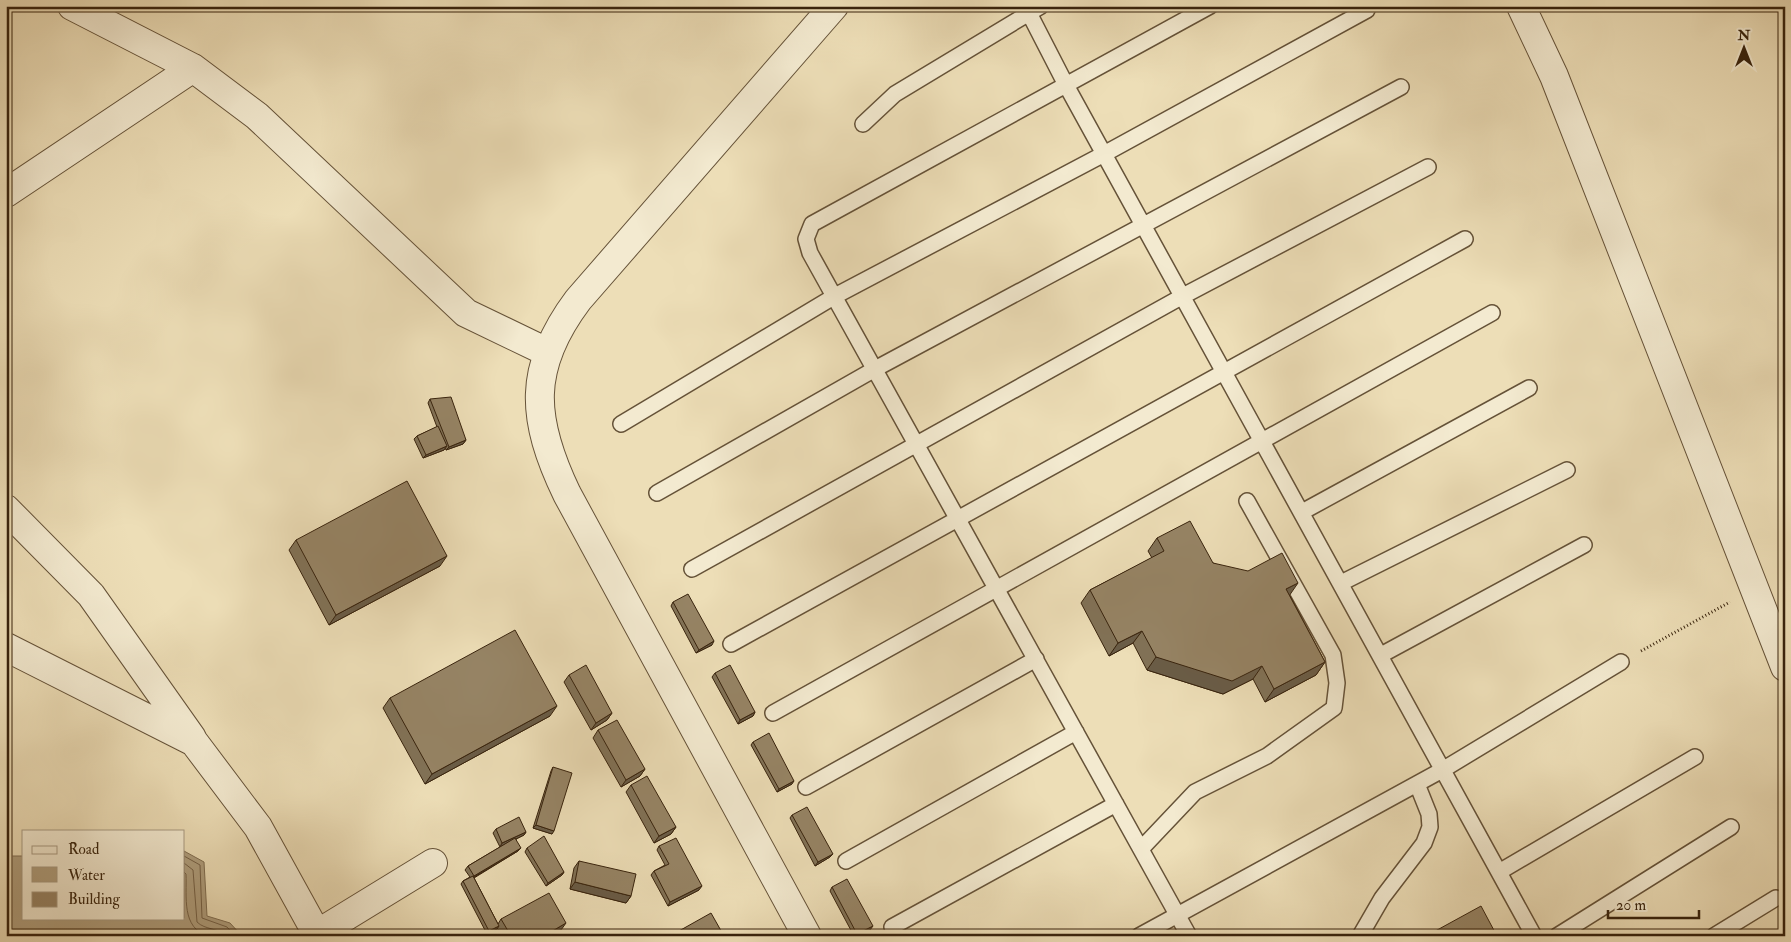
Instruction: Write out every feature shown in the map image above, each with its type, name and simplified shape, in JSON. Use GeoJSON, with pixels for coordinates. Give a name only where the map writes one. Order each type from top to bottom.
{"type":"FeatureCollection","features":[{"type":"Feature","properties":{"kind":"street"},"geometry":{"type":"LineString","coordinates":[[72,6],[193,68],[258,116],[466,313],[547,352]]}},
{"type":"Feature","properties":{"kind":"street"},"geometry":{"type":"LineString","coordinates":[[808,936],[555,470],[543,430],[540,390],[547,352],[564,318],[596,277],[834,6]]}},
{"type":"Feature","properties":{"kind":"street"},"geometry":{"type":"LineString","coordinates":[[1520,6],[1554,76],[1785,667]]}},
{"type":"Feature","properties":{"kind":"street"},"geometry":{"type":"LineString","coordinates":[[6,193],[193,68]]}},
{"type":"Feature","properties":{"kind":"street"},"geometry":{"type":"LineString","coordinates":[[6,509],[91,595],[194,742],[258,828],[318,935],[433,863]]}},
{"type":"Feature","properties":{"kind":"street"},"geometry":{"type":"LineString","coordinates":[[6,647],[194,742]]}},
{"type":"Feature","properties":{"kind":"lane"},"geometry":{"type":"LineString","coordinates":[[1189,936],[810,252],[806,239],[812,224],[1210,6]]}},
{"type":"Feature","properties":{"kind":"lane"},"geometry":{"type":"LineString","coordinates":[[863,124],[895,94],[1035,10],[1066,85],[1444,768],[1534,936]]}},
{"type":"Feature","properties":{"kind":"lane"},"geometry":{"type":"LineString","coordinates":[[621,424],[835,296],[1104,154],[1367,10]]}},
{"type":"Feature","properties":{"kind":"lane"},"geometry":{"type":"LineString","coordinates":[[656,493],[875,370],[1401,87]]}},
{"type":"Feature","properties":{"kind":"lane"},"geometry":{"type":"LineString","coordinates":[[692,569],[1183,296],[1428,167]]}},
{"type":"Feature","properties":{"kind":"lane"},"geometry":{"type":"LineString","coordinates":[[731,644],[1464,239]]}},
{"type":"Feature","properties":{"kind":"lane"},"geometry":{"type":"LineString","coordinates":[[773,713],[1492,313]]}},
{"type":"Feature","properties":{"kind":"lane"},"geometry":{"type":"LineString","coordinates":[[1302,512],[1529,388]]}},
{"type":"Feature","properties":{"kind":"lane"},"geometry":{"type":"LineString","coordinates":[[1341,583],[1567,470]]}},
{"type":"Feature","properties":{"kind":"lane"},"geometry":{"type":"LineString","coordinates":[[1141,849],[1196,792],[1267,756],[1334,708],[1337,683],[1333,655],[1247,501]]}},
{"type":"Feature","properties":{"kind":"lane"},"geometry":{"type":"LineString","coordinates":[[1381,655],[1584,545]]}},
{"type":"Feature","properties":{"kind":"lane"},"geometry":{"type":"LineString","coordinates":[[806,787],[1036,659]]}},
{"type":"Feature","properties":{"kind":"lane"},"geometry":{"type":"LineString","coordinates":[[1139,936],[1417,784],[1621,662]]}},
{"type":"Feature","properties":{"kind":"lane"},"geometry":{"type":"LineString","coordinates":[[846,861],[1076,732]]}},
{"type":"Feature","properties":{"kind":"lane"},"geometry":{"type":"LineString","coordinates":[[1500,872],[1695,757]]}},
{"type":"Feature","properties":{"kind":"lane"},"geometry":{"type":"LineString","coordinates":[[1360,936],[1382,898],[1424,843],[1430,828],[1429,814],[1417,784]]}},
{"type":"Feature","properties":{"kind":"lane"},"geometry":{"type":"LineString","coordinates":[[892,927],[1116,804]]}},
{"type":"Feature","properties":{"kind":"lane"},"geometry":{"type":"LineString","coordinates":[[1557,936],[1731,827]]}},
{"type":"Feature","properties":{"kind":"lane"},"geometry":{"type":"LineString","coordinates":[[1714,936],[1776,898]]}},
{"type":"Feature","properties":{"kind":"path"},"geometry":{"type":"LineString","coordinates":[[1621,662],[1754,588]]}},
{"type":"Feature","properties":{"kind":"water"},"geometry":{"type":"Polygon","coordinates":[[[185,852],[204,862],[207,916],[230,923],[242,936],[6,936],[6,856],[22,856],[22,920],[185,920],[185,852]]]}},
{"type":"Feature","properties":{"kind":"building"},"geometry":{"type":"Polygon","coordinates":[[[451,397],[466,440],[449,447],[430,399],[451,397]]]}},
{"type":"Feature","properties":{"kind":"building"},"geometry":{"type":"Polygon","coordinates":[[[438,426],[447,446],[426,455],[417,436],[438,426]]]}},
{"type":"Feature","properties":{"kind":"building"},"geometry":{"type":"Polygon","coordinates":[[[407,481],[447,556],[336,615],[296,540],[407,481]]]}},
{"type":"Feature","properties":{"kind":"building"},"geometry":{"type":"Polygon","coordinates":[[[1190,521],[1213,563],[1248,571],[1282,553],[1298,583],[1286,589],[1325,662],[1274,689],[1262,666],[1232,681],[1156,657],[1142,631],[1118,643],[1090,590],[1164,551],[1157,538],[1190,521]]]}},
{"type":"Feature","properties":{"kind":"building"},"geometry":{"type":"Polygon","coordinates":[[[688,594],[714,641],[699,650],[673,602],[688,594]]]}},
{"type":"Feature","properties":{"kind":"building"},"geometry":{"type":"Polygon","coordinates":[[[515,630],[557,706],[432,774],[390,698],[515,630]]]}},
{"type":"Feature","properties":{"kind":"building"},"geometry":{"type":"Polygon","coordinates":[[[586,665],[612,713],[596,723],[569,675],[586,665]]]}},
{"type":"Feature","properties":{"kind":"building"},"geometry":{"type":"Polygon","coordinates":[[[730,665],[755,712],[740,720],[715,673],[730,665]]]}},
{"type":"Feature","properties":{"kind":"building"},"geometry":{"type":"Polygon","coordinates":[[[617,720],[645,769],[626,780],[598,730],[617,720]]]}},
{"type":"Feature","properties":{"kind":"building"},"geometry":{"type":"Polygon","coordinates":[[[769,733],[794,781],[779,789],[753,742],[769,733]]]}},
{"type":"Feature","properties":{"kind":"building"},"geometry":{"type":"Polygon","coordinates":[[[553,767],[572,773],[554,831],[536,825],[553,767]]]}},
{"type":"Feature","properties":{"kind":"building"},"geometry":{"type":"Polygon","coordinates":[[[647,776],[676,827],[659,836],[631,785],[647,776]]]}},
{"type":"Feature","properties":{"kind":"building"},"geometry":{"type":"Polygon","coordinates":[[[807,807],[833,854],[818,862],[792,815],[807,807]]]}},
{"type":"Feature","properties":{"kind":"building"},"geometry":{"type":"Polygon","coordinates":[[[519,817],[526,832],[502,843],[496,829],[519,817]]]}},
{"type":"Feature","properties":{"kind":"building"},"geometry":{"type":"Polygon","coordinates":[[[544,836],[564,872],[548,883],[527,848],[544,836]]]}},
{"type":"Feature","properties":{"kind":"building"},"geometry":{"type":"Polygon","coordinates":[[[515,838],[521,848],[474,876],[468,866],[515,838]]]}},
{"type":"Feature","properties":{"kind":"building"},"geometry":{"type":"Polygon","coordinates":[[[676,838],[702,886],[670,902],[654,871],[669,864],[659,846],[676,838]]]}},
{"type":"Feature","properties":{"kind":"building"},"geometry":{"type":"Polygon","coordinates":[[[579,861],[636,874],[631,896],[575,882],[579,861]]]}},
{"type":"Feature","properties":{"kind":"building"},"geometry":{"type":"Polygon","coordinates":[[[473,876],[499,926],[489,931],[463,881],[473,876]]]}},
{"type":"Feature","properties":{"kind":"building"},"geometry":{"type":"Polygon","coordinates":[[[847,879],[873,926],[857,934],[832,887],[847,879]]]}},
{"type":"Feature","properties":{"kind":"building"},"geometry":{"type":"Polygon","coordinates":[[[549,893],[566,923],[544,936],[511,936],[501,919],[549,893]]]}},
{"type":"Feature","properties":{"kind":"building"},"geometry":{"type":"Polygon","coordinates":[[[1481,906],[1497,936],[1428,936],[1428,935],[1481,906]]]}},
{"type":"Feature","properties":{"kind":"building"},"geometry":{"type":"Polygon","coordinates":[[[711,913],[724,936],[670,936],[711,913]]]}}]}
